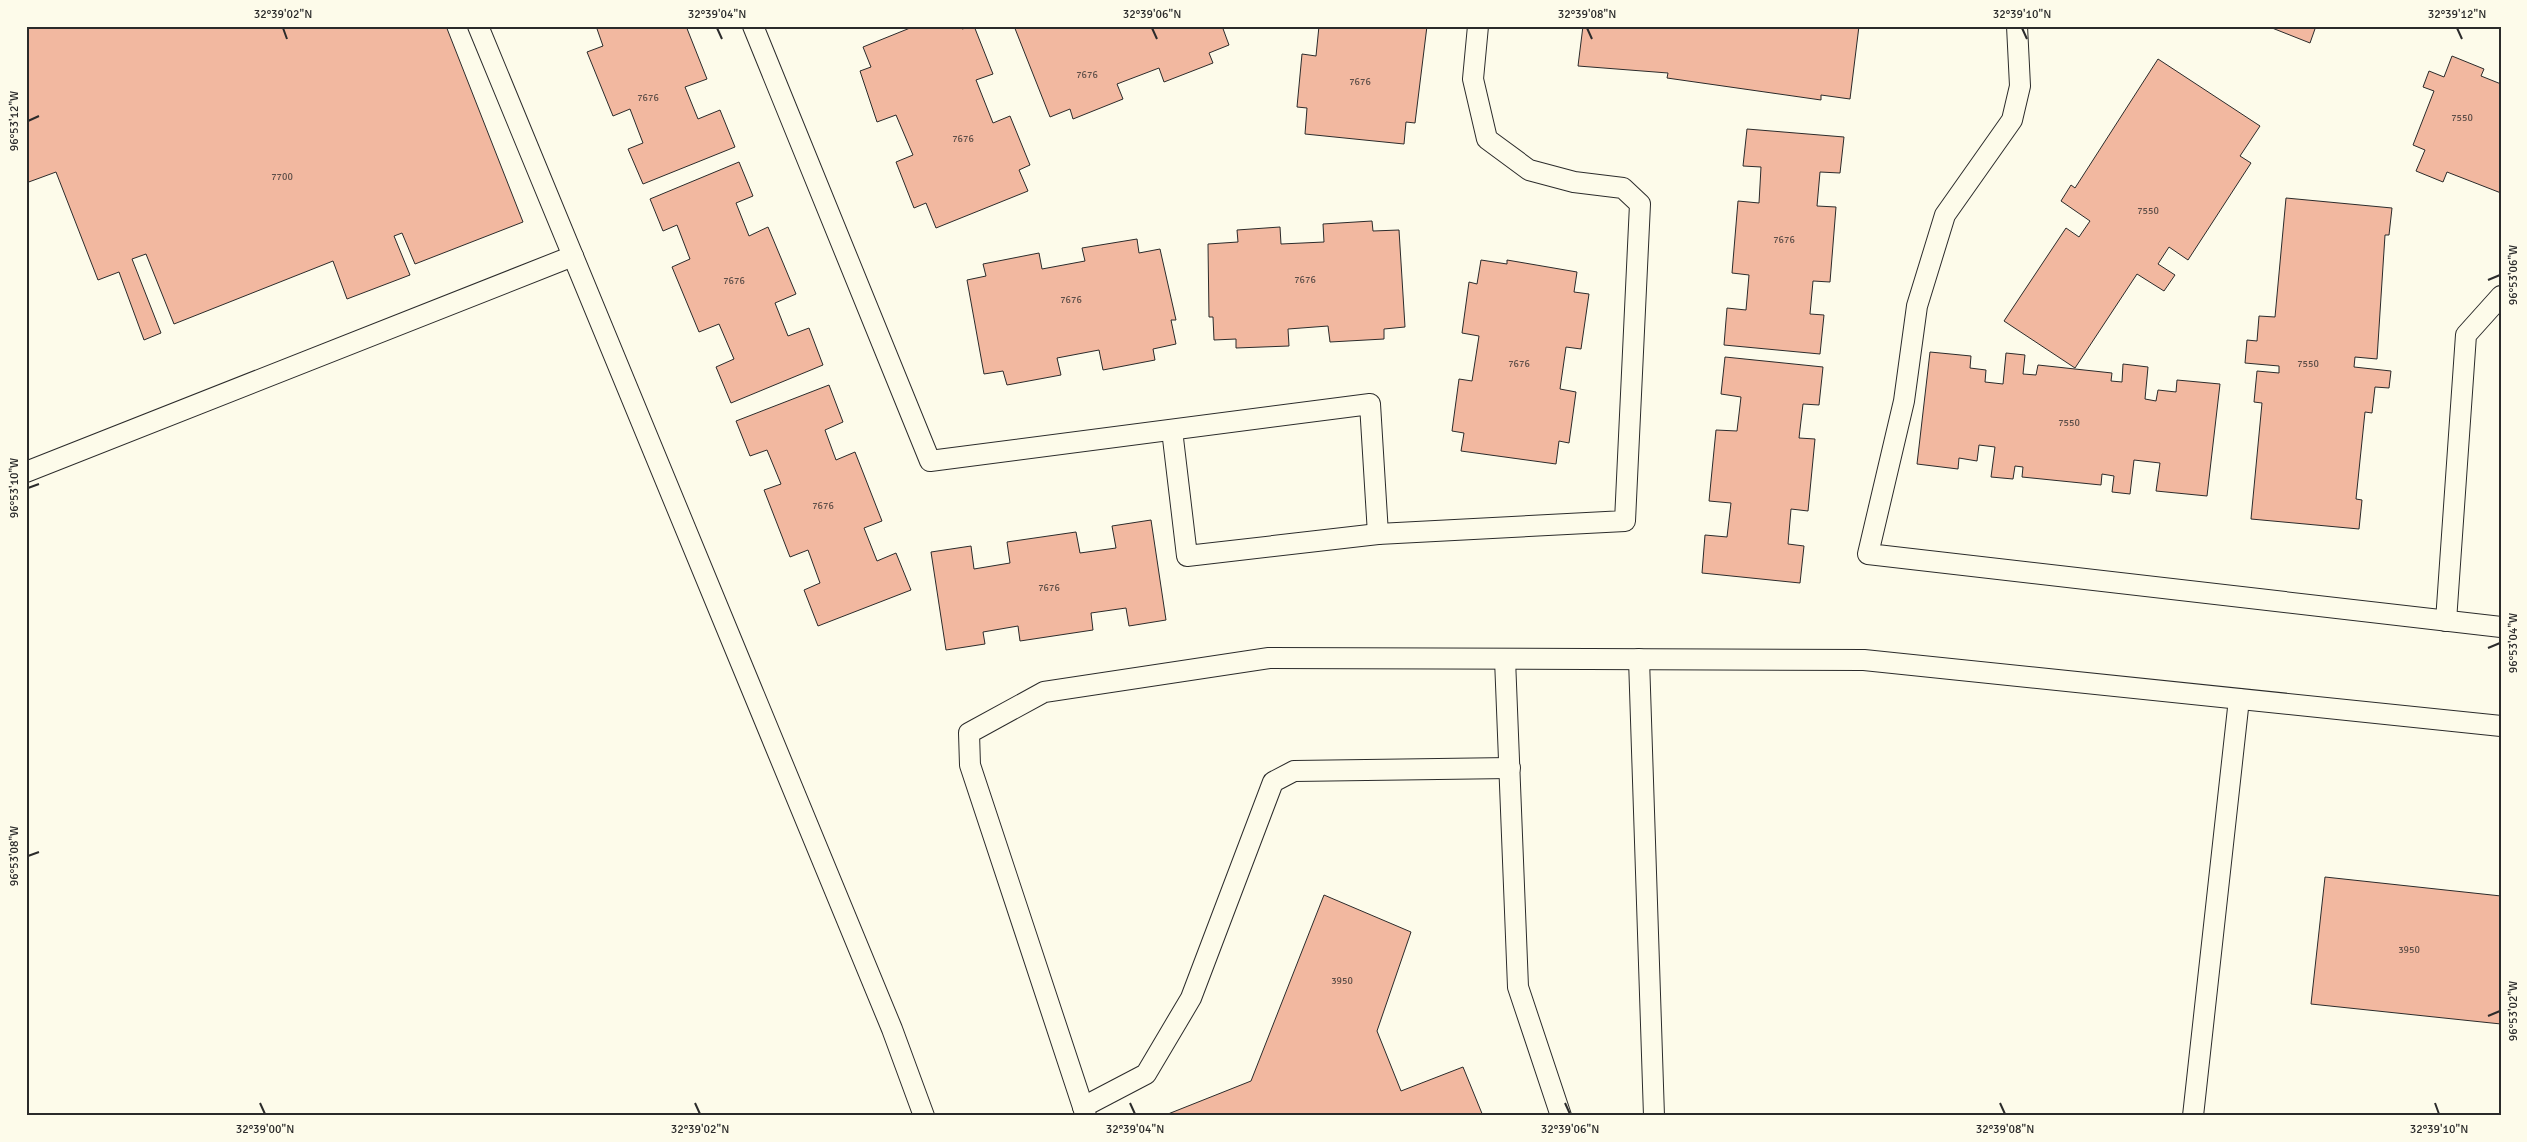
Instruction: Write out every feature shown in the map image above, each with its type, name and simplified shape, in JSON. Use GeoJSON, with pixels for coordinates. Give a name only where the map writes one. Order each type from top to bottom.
{"type":"FeatureCollection","features":[{"type":"Feature","properties":{"kind":"lane"},"geometry":{"type":"LineString","coordinates":[[478,26],[892,1030],[924,1116]]}},
{"type":"Feature","properties":{"kind":"lane"},"geometry":{"type":"LineString","coordinates":[[753,26],[930,461],[1370,404],[1378,534]]}},
{"type":"Feature","properties":{"kind":"lane"},"geometry":{"type":"LineString","coordinates":[[1172,430],[1187,556],[1378,534],[1625,521],[1640,204],[1623,188],[1574,182],[1529,170],[1487,139],[1473,79],[1478,26]]}},
{"type":"Feature","properties":{"kind":"lane"},"geometry":{"type":"LineString","coordinates":[[2017,26],[2020,86],[2012,120],[1946,214],[1917,306],[1904,401],[1868,554],[2501,627]]}},
{"type":"Feature","properties":{"kind":"lane"},"geometry":{"type":"LineString","coordinates":[[26,472],[573,256]]}},
{"type":"Feature","properties":{"kind":"lane"},"geometry":{"type":"LineString","coordinates":[[2446,620],[2466,335],[2501,296]]}},
{"type":"Feature","properties":{"kind":"lane"},"geometry":{"type":"LineString","coordinates":[[1510,768],[1294,771],[1273,782],[1191,998],[1146,1074],[1085,1111],[970,765],[969,733],[1044,692],[1270,658],[1864,660],[2501,726]]}},
{"type":"Feature","properties":{"kind":"lane"},"geometry":{"type":"LineString","coordinates":[[1505,659],[1518,987],[1561,1116]]}},
{"type":"Feature","properties":{"kind":"lane"},"geometry":{"type":"LineString","coordinates":[[1639,660],[1654,1116]]}},
{"type":"Feature","properties":{"kind":"lane"},"geometry":{"type":"LineString","coordinates":[[2193,1116],[2240,699]]}},
{"type":"Feature","properties":{"kind":"building"},"geometry":{"type":"Polygon","coordinates":[[[26,26],[446,26],[523,222],[415,264],[402,233],[394,236],[410,275],[347,299],[333,261],[174,324],[146,254],[132,259],[161,333],[144,340],[119,272],[98,280],[56,172],[26,183],[26,26]]]}},
{"type":"Feature","properties":{"kind":"building"},"geometry":{"type":"Polygon","coordinates":[[[596,26],[686,26],[707,79],[685,87],[698,119],[720,110],[735,147],[643,184],[628,149],[643,143],[630,109],[613,116],[587,52],[603,46],[596,26]]]}},
{"type":"Feature","properties":{"kind":"building"},"geometry":{"type":"Polygon","coordinates":[[[915,26],[961,26],[962,29],[974,26],[993,74],[976,80],[993,123],[1010,116],[1030,165],[1019,170],[1028,191],[936,228],[926,203],[914,208],[896,162],[913,155],[896,115],[877,122],[860,71],[871,67],[863,47],[915,26]]]}},
{"type":"Feature","properties":{"kind":"building"},"geometry":{"type":"Polygon","coordinates":[[[1014,26],[1222,26],[1229,45],[1209,53],[1213,63],[1164,82],[1159,68],[1117,84],[1123,99],[1073,119],[1070,109],[1050,117],[1014,26]]]}},
{"type":"Feature","properties":{"kind":"building"},"geometry":{"type":"Polygon","coordinates":[[[1319,26],[1427,26],[1415,123],[1406,122],[1404,144],[1305,134],[1307,108],[1297,107],[1302,54],[1316,56],[1319,26]]]}},
{"type":"Feature","properties":{"kind":"building"},"geometry":{"type":"Polygon","coordinates":[[[1583,26],[1859,26],[1850,99],[1821,95],[1821,100],[1667,78],[1668,73],[1578,66],[1583,26]]]}},
{"type":"Feature","properties":{"kind":"building"},"geometry":{"type":"Polygon","coordinates":[[[2267,26],[2316,26],[2310,43],[2267,26]]]}},
{"type":"Feature","properties":{"kind":"building"},"geometry":{"type":"Polygon","coordinates":[[[2452,56],[2484,69],[2481,76],[2501,84],[2501,193],[2447,172],[2443,182],[2416,171],[2425,150],[2413,145],[2434,91],[2423,87],[2429,71],[2444,77],[2452,56]]]}},
{"type":"Feature","properties":{"kind":"building"},"geometry":{"type":"Polygon","coordinates":[[[2158,59],[2260,126],[2240,156],[2251,163],[2188,260],[2169,247],[2158,264],[2175,275],[2164,291],[2137,274],[2075,368],[2004,321],[2066,228],[2079,237],[2090,221],[2061,201],[2071,185],[2075,188],[2158,59]]]}},
{"type":"Feature","properties":{"kind":"building"},"geometry":{"type":"Polygon","coordinates":[[[1747,129],[1844,137],[1840,173],[1820,172],[1817,206],[1836,207],[1830,282],[1813,281],[1810,314],[1824,315],[1820,354],[1724,345],[1727,308],[1746,310],[1749,275],[1732,273],[1738,201],[1759,203],[1761,167],[1743,166],[1747,129]]]}},
{"type":"Feature","properties":{"kind":"building"},"geometry":{"type":"Polygon","coordinates":[[[739,162],[753,196],[736,203],[749,236],[768,227],[796,294],[775,303],[788,336],[809,328],[823,365],[731,403],[716,367],[734,359],[719,324],[699,332],[672,267],[690,259],[677,225],[663,231],[650,199],[739,162]]]}},
{"type":"Feature","properties":{"kind":"building"},"geometry":{"type":"Polygon","coordinates":[[[2286,198],[2392,208],[2389,235],[2385,235],[2377,359],[2355,357],[2354,367],[2391,371],[2389,388],[2375,387],[2372,413],[2365,412],[2356,499],[2362,500],[2359,529],[2251,519],[2262,403],[2254,402],[2257,371],[2279,373],[2279,366],[2245,363],[2247,340],[2257,341],[2259,316],[2275,317],[2286,198]]]}},
{"type":"Feature","properties":{"kind":"building"},"geometry":{"type":"Polygon","coordinates":[[[1372,221],[1373,231],[1399,230],[1405,327],[1384,329],[1384,339],[1330,342],[1328,326],[1288,329],[1289,346],[1236,348],[1236,339],[1214,340],[1213,317],[1209,317],[1208,244],[1238,242],[1237,230],[1280,227],[1281,244],[1324,242],[1323,224],[1372,221]]]}},
{"type":"Feature","properties":{"kind":"building"},"geometry":{"type":"Polygon","coordinates":[[[1137,239],[1139,253],[1160,249],[1176,320],[1171,320],[1176,344],[1153,349],[1155,360],[1103,370],[1099,350],[1057,358],[1061,375],[1007,385],[1003,371],[984,374],[967,280],[986,276],[983,264],[1039,253],[1042,269],[1085,261],[1082,248],[1137,239]]]}},
{"type":"Feature","properties":{"kind":"building"},"geometry":{"type":"Polygon","coordinates":[[[1481,260],[1507,264],[1507,260],[1577,272],[1574,292],[1589,294],[1581,349],[1566,347],[1560,389],[1576,392],[1569,443],[1559,441],[1556,464],[1461,451],[1464,433],[1452,431],[1459,379],[1472,381],[1479,336],[1462,333],[1469,282],[1477,284],[1481,260]]]}},
{"type":"Feature","properties":{"kind":"building"},"geometry":{"type":"Polygon","coordinates":[[[1930,352],[1971,356],[1970,368],[1986,370],[1985,382],[2003,384],[2006,353],[2025,355],[2023,374],[2036,375],[2038,365],[2112,373],[2111,381],[2122,382],[2123,364],[2148,367],[2145,399],[2156,401],[2158,390],[2176,392],[2177,380],[2220,384],[2207,496],[2156,491],[2160,463],[2134,460],[2130,494],[2112,492],[2114,476],[2102,474],[2101,485],[2022,477],[2023,467],[2015,466],[2013,479],[1991,477],[1995,447],[1979,445],[1977,461],[1959,458],[1958,469],[1917,464],[1930,352]]]}},
{"type":"Feature","properties":{"kind":"building"},"geometry":{"type":"Polygon","coordinates":[[[1725,357],[1823,367],[1819,405],[1803,404],[1799,438],[1815,439],[1808,511],[1791,509],[1788,544],[1804,546],[1800,583],[1702,573],[1705,535],[1727,537],[1731,503],[1709,501],[1716,430],[1737,431],[1741,397],[1721,394],[1725,357]]]}},
{"type":"Feature","properties":{"kind":"building"},"geometry":{"type":"Polygon","coordinates":[[[829,385],[843,422],[825,430],[836,460],[855,452],[882,521],[864,528],[877,561],[896,553],[911,590],[818,626],[804,590],[820,583],[808,550],[790,557],[764,490],[781,484],[767,450],[750,456],[736,421],[829,385]]]}},
{"type":"Feature","properties":{"kind":"building"},"geometry":{"type":"Polygon","coordinates":[[[1151,520],[1166,620],[1129,626],[1126,608],[1091,613],[1093,630],[1020,641],[1018,626],[983,632],[985,644],[946,650],[931,552],[971,546],[974,569],[1010,563],[1007,542],[1076,532],[1080,553],[1116,548],[1112,526],[1151,520]]]}},
{"type":"Feature","properties":{"kind":"building"},"geometry":{"type":"Polygon","coordinates":[[[2325,877],[2501,896],[2501,1024],[2311,1004],[2325,877]]]}},
{"type":"Feature","properties":{"kind":"building"},"geometry":{"type":"Polygon","coordinates":[[[1324,895],[1411,932],[1377,1031],[1401,1091],[1463,1067],[1483,1116],[1169,1116],[1168,1114],[1251,1081],[1324,895]]]}}]}
